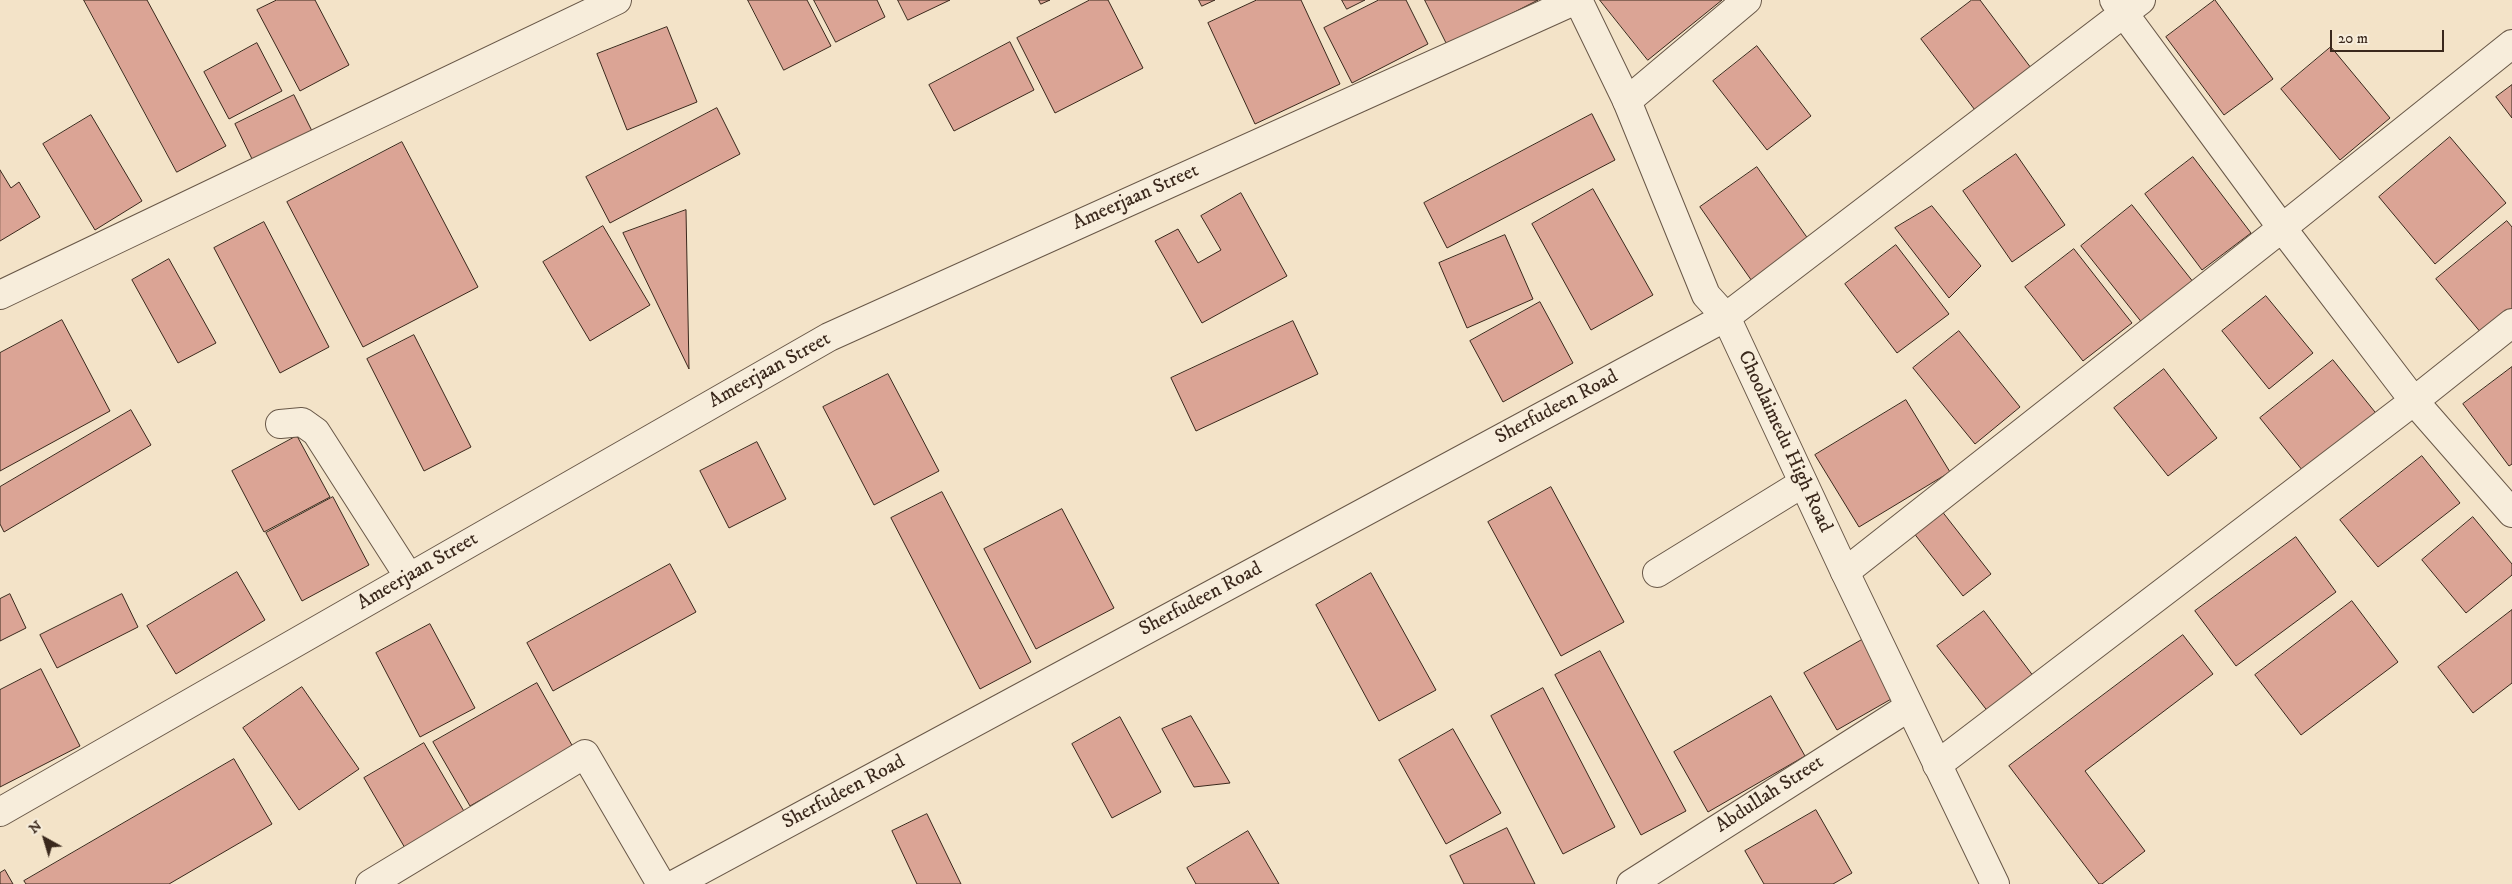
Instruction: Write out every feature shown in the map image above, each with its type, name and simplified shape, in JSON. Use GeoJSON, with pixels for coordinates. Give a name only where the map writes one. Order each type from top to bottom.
{"type":"FeatureCollection","features":[{"type":"Feature","properties":{"kind":"street"},"geometry":{"type":"LineString","coordinates":[[0,295],[616,0]]}},
{"type":"Feature","properties":{"kind":"street","name":"Choolaimedu High Road"},"geometry":{"type":"LineString","coordinates":[[1577,0],[1627,101],[1706,295],[1726,317],[1844,572],[1995,884]]}},
{"type":"Feature","properties":{"kind":"street","name":"Ameerjaan Street"},"geometry":{"type":"LineString","coordinates":[[0,812],[829,337],[1577,0]]}},
{"type":"Feature","properties":{"kind":"street"},"geometry":{"type":"LineString","coordinates":[[1627,101],[1747,0]]}},
{"type":"Feature","properties":{"kind":"street"},"geometry":{"type":"LineString","coordinates":[[2126,4],[2282,228],[2414,400],[2512,513]]}},
{"type":"Feature","properties":{"kind":"street","name":"Sherfudeen Road"},"geometry":{"type":"LineString","coordinates":[[676,884],[1726,317],[2126,4]]}},
{"type":"Feature","properties":{"kind":"street"},"geometry":{"type":"LineString","coordinates":[[1844,572],[2282,228],[2512,44]]}},
{"type":"Feature","properties":{"kind":"street"},"geometry":{"type":"LineString","coordinates":[[1937,765],[2512,323]]}},
{"type":"Feature","properties":{"kind":"street"},"geometry":{"type":"LineString","coordinates":[[280,424],[302,422],[316,432],[409,577]]}},
{"type":"Feature","properties":{"kind":"street"},"geometry":{"type":"LineString","coordinates":[[1657,573],[1804,483]]}},
{"type":"Feature","properties":{"kind":"street","name":"Abdullah Street"},"geometry":{"type":"LineString","coordinates":[[1631,884],[1909,707]]}},
{"type":"Feature","properties":{"kind":"street"},"geometry":{"type":"LineString","coordinates":[[370,884],[585,754],[661,884]]}},
{"type":"Feature","properties":{"kind":"building"},"geometry":{"type":"Polygon","coordinates":[[[84,0],[147,0],[226,146],[177,172],[84,0]]]}},
{"type":"Feature","properties":{"kind":"building"},"geometry":{"type":"Polygon","coordinates":[[[277,0],[315,0],[349,65],[300,91],[257,10],[277,0]]]}},
{"type":"Feature","properties":{"kind":"building"},"geometry":{"type":"Polygon","coordinates":[[[748,0],[807,0],[831,46],[784,70],[748,0]]]}},
{"type":"Feature","properties":{"kind":"building"},"geometry":{"type":"Polygon","coordinates":[[[814,0],[877,0],[885,17],[836,42],[814,0]]]}},
{"type":"Feature","properties":{"kind":"building"},"geometry":{"type":"Polygon","coordinates":[[[898,0],[950,0],[908,20],[898,0]]]}},
{"type":"Feature","properties":{"kind":"building"},"geometry":{"type":"Polygon","coordinates":[[[1039,0],[1050,0],[1041,4],[1039,0]]]}},
{"type":"Feature","properties":{"kind":"building"},"geometry":{"type":"Polygon","coordinates":[[[1090,0],[1108,0],[1143,68],[1055,113],[1017,38],[1090,0]]]}},
{"type":"Feature","properties":{"kind":"building"},"geometry":{"type":"Polygon","coordinates":[[[1199,0],[1215,0],[1202,6],[1199,0]]]}},
{"type":"Feature","properties":{"kind":"building"},"geometry":{"type":"Polygon","coordinates":[[[1257,0],[1301,0],[1340,84],[1255,124],[1208,23],[1257,0]]]}},
{"type":"Feature","properties":{"kind":"building"},"geometry":{"type":"Polygon","coordinates":[[[1342,0],[1365,0],[1347,9],[1342,0]]]}},
{"type":"Feature","properties":{"kind":"building"},"geometry":{"type":"Polygon","coordinates":[[[1379,0],[1406,0],[1428,44],[1352,83],[1324,28],[1379,0]]]}},
{"type":"Feature","properties":{"kind":"building"},"geometry":{"type":"Polygon","coordinates":[[[1425,0],[1538,0],[1448,46],[1425,0]]]}},
{"type":"Feature","properties":{"kind":"building"},"geometry":{"type":"Polygon","coordinates":[[[1600,0],[1722,0],[1648,60],[1600,0]]]}},
{"type":"Feature","properties":{"kind":"building"},"geometry":{"type":"Polygon","coordinates":[[[1972,0],[1980,0],[2037,76],[1981,118],[1921,39],[1972,0]]]}},
{"type":"Feature","properties":{"kind":"building"},"geometry":{"type":"Polygon","coordinates":[[[2215,0],[2273,79],[2224,115],[2166,37],[2215,0]]]}},
{"type":"Feature","properties":{"kind":"building"},"geometry":{"type":"Polygon","coordinates":[[[667,27],[697,102],[627,130],[597,54],[667,27]]]}},
{"type":"Feature","properties":{"kind":"building"},"geometry":{"type":"Polygon","coordinates":[[[1010,42],[1034,90],[954,131],[929,85],[1010,42]]]}},
{"type":"Feature","properties":{"kind":"building"},"geometry":{"type":"Polygon","coordinates":[[[257,43],[282,91],[229,119],[204,72],[257,43]]]}},
{"type":"Feature","properties":{"kind":"building"},"geometry":{"type":"Polygon","coordinates":[[[1757,46],[1811,116],[1767,150],[1713,81],[1757,46]]]}},
{"type":"Feature","properties":{"kind":"building"},"geometry":{"type":"Polygon","coordinates":[[[2331,47],[2390,118],[2340,160],[2281,89],[2331,47]]]}},
{"type":"Feature","properties":{"kind":"building"},"geometry":{"type":"Polygon","coordinates":[[[2512,85],[2512,118],[2496,97],[2512,85]]]}},
{"type":"Feature","properties":{"kind":"building"},"geometry":{"type":"Polygon","coordinates":[[[294,95],[312,131],[253,161],[235,124],[294,95]]]}},
{"type":"Feature","properties":{"kind":"building"},"geometry":{"type":"Polygon","coordinates":[[[717,108],[740,154],[610,223],[586,177],[717,108]]]}},
{"type":"Feature","properties":{"kind":"building"},"geometry":{"type":"Polygon","coordinates":[[[1592,114],[1615,160],[1447,248],[1424,203],[1592,114]]]}},
{"type":"Feature","properties":{"kind":"building"},"geometry":{"type":"Polygon","coordinates":[[[91,115],[142,201],[95,230],[43,144],[91,115]]]}},
{"type":"Feature","properties":{"kind":"building"},"geometry":{"type":"Polygon","coordinates":[[[2450,137],[2506,203],[2435,264],[2379,197],[2450,137]]]}},
{"type":"Feature","properties":{"kind":"building"},"geometry":{"type":"Polygon","coordinates":[[[402,142],[478,287],[363,347],[287,202],[402,142]]]}},
{"type":"Feature","properties":{"kind":"building"},"geometry":{"type":"Polygon","coordinates":[[[2016,154],[2065,225],[2012,262],[1963,191],[2016,154]]]}},
{"type":"Feature","properties":{"kind":"building"},"geometry":{"type":"Polygon","coordinates":[[[2193,157],[2251,233],[2202,270],[2145,194],[2193,157]]]}},
{"type":"Feature","properties":{"kind":"building"},"geometry":{"type":"Polygon","coordinates":[[[1757,167],[1811,243],[1754,284],[1700,207],[1757,167]]]}},
{"type":"Feature","properties":{"kind":"building"},"geometry":{"type":"Polygon","coordinates":[[[0,170],[11,188],[19,182],[40,217],[0,241],[0,170]]]}},
{"type":"Feature","properties":{"kind":"building"},"geometry":{"type":"Polygon","coordinates":[[[1593,189],[1653,295],[1591,330],[1532,224],[1593,189]]]}},
{"type":"Feature","properties":{"kind":"building"},"geometry":{"type":"Polygon","coordinates":[[[1241,193],[1287,276],[1202,323],[1155,241],[1178,229],[1198,263],[1221,250],[1201,216],[1241,193]]]}},
{"type":"Feature","properties":{"kind":"building"},"geometry":{"type":"Polygon","coordinates":[[[2132,205],[2194,283],[2143,324],[2081,246],[2132,205]]]}},
{"type":"Feature","properties":{"kind":"building"},"geometry":{"type":"Polygon","coordinates":[[[1932,206],[1981,266],[1949,298],[1895,228],[1932,206]]]}},
{"type":"Feature","properties":{"kind":"building"},"geometry":{"type":"Polygon","coordinates":[[[686,210],[689,369],[623,233],[686,210]]]}},
{"type":"Feature","properties":{"kind":"building"},"geometry":{"type":"Polygon","coordinates":[[[2507,221],[2512,227],[2512,310],[2482,334],[2436,279],[2507,221]]]}},
{"type":"Feature","properties":{"kind":"building"},"geometry":{"type":"Polygon","coordinates":[[[264,222],[329,347],[280,373],[214,248],[264,222]]]}},
{"type":"Feature","properties":{"kind":"building"},"geometry":{"type":"Polygon","coordinates":[[[603,226],[650,305],[590,341],[543,262],[603,226]]]}},
{"type":"Feature","properties":{"kind":"building"},"geometry":{"type":"Polygon","coordinates":[[[1505,235],[1533,299],[1467,328],[1439,263],[1505,235]]]}},
{"type":"Feature","properties":{"kind":"building"},"geometry":{"type":"Polygon","coordinates":[[[1896,245],[1949,314],[1897,353],[1845,284],[1896,245]]]}},
{"type":"Feature","properties":{"kind":"building"},"geometry":{"type":"Polygon","coordinates":[[[2074,249],[2132,323],[2083,361],[2025,287],[2074,249]]]}},
{"type":"Feature","properties":{"kind":"building"},"geometry":{"type":"Polygon","coordinates":[[[169,259],[216,343],[178,363],[132,280],[169,259]]]}},
{"type":"Feature","properties":{"kind":"building"},"geometry":{"type":"Polygon","coordinates":[[[2266,296],[2313,353],[2269,389],[2222,331],[2266,296]]]}},
{"type":"Feature","properties":{"kind":"building"},"geometry":{"type":"Polygon","coordinates":[[[1540,302],[1573,363],[1503,402],[1470,341],[1540,302]]]}},
{"type":"Feature","properties":{"kind":"building"},"geometry":{"type":"Polygon","coordinates":[[[62,320],[110,411],[0,471],[0,353],[62,320]]]}},
{"type":"Feature","properties":{"kind":"building"},"geometry":{"type":"Polygon","coordinates":[[[1293,321],[1318,374],[1196,431],[1171,378],[1293,321]]]}},
{"type":"Feature","properties":{"kind":"building"},"geometry":{"type":"Polygon","coordinates":[[[1959,331],[2020,407],[1975,444],[1913,368],[1959,331]]]}},
{"type":"Feature","properties":{"kind":"building"},"geometry":{"type":"Polygon","coordinates":[[[414,335],[471,447],[424,471],[367,359],[414,335]]]}},
{"type":"Feature","properties":{"kind":"building"},"geometry":{"type":"Polygon","coordinates":[[[2333,360],[2379,417],[2307,476],[2260,418],[2333,360]]]}},
{"type":"Feature","properties":{"kind":"building"},"geometry":{"type":"Polygon","coordinates":[[[2512,367],[2512,464],[2509,466],[2463,404],[2512,367]]]}},
{"type":"Feature","properties":{"kind":"building"},"geometry":{"type":"Polygon","coordinates":[[[2164,369],[2217,438],[2168,476],[2114,408],[2164,369]]]}},
{"type":"Feature","properties":{"kind":"building"},"geometry":{"type":"Polygon","coordinates":[[[888,374],[939,471],[874,505],[823,407],[888,374]]]}},
{"type":"Feature","properties":{"kind":"building"},"geometry":{"type":"Polygon","coordinates":[[[1906,400],[1950,472],[1859,527],[1815,455],[1906,400]]]}},
{"type":"Feature","properties":{"kind":"building"},"geometry":{"type":"Polygon","coordinates":[[[131,410],[151,445],[4,532],[0,524],[0,487],[131,410]]]}},
{"type":"Feature","properties":{"kind":"building"},"geometry":{"type":"Polygon","coordinates":[[[297,436],[330,497],[264,532],[232,471],[297,436]]]}},
{"type":"Feature","properties":{"kind":"building"},"geometry":{"type":"Polygon","coordinates":[[[757,442],[786,499],[729,528],[700,471],[757,442]]]}},
{"type":"Feature","properties":{"kind":"building"},"geometry":{"type":"Polygon","coordinates":[[[2422,456],[2460,503],[2378,567],[2340,520],[2422,456]]]}},
{"type":"Feature","properties":{"kind":"building"},"geometry":{"type":"Polygon","coordinates":[[[1551,487],[1624,622],[1561,656],[1488,522],[1551,487]]]}},
{"type":"Feature","properties":{"kind":"building"},"geometry":{"type":"Polygon","coordinates":[[[942,492],[1031,662],[980,689],[891,518],[942,492]]]}},
{"type":"Feature","properties":{"kind":"building"},"geometry":{"type":"Polygon","coordinates":[[[333,497],[369,565],[302,601],[266,533],[333,497]]]}},
{"type":"Feature","properties":{"kind":"building"},"geometry":{"type":"Polygon","coordinates":[[[1062,509],[1114,608],[1036,649],[984,549],[1062,509]]]}},
{"type":"Feature","properties":{"kind":"building"},"geometry":{"type":"Polygon","coordinates":[[[1941,510],[1991,574],[1963,596],[1913,532],[1941,510]]]}},
{"type":"Feature","properties":{"kind":"building"},"geometry":{"type":"Polygon","coordinates":[[[2473,517],[2512,564],[2512,575],[2466,613],[2422,560],[2473,517]]]}},
{"type":"Feature","properties":{"kind":"building"},"geometry":{"type":"Polygon","coordinates":[[[2296,537],[2336,592],[2236,666],[2195,611],[2296,537]]]}},
{"type":"Feature","properties":{"kind":"building"},"geometry":{"type":"Polygon","coordinates":[[[670,564],[696,612],[553,691],[527,643],[670,564]]]}},
{"type":"Feature","properties":{"kind":"building"},"geometry":{"type":"Polygon","coordinates":[[[237,572],[265,620],[176,674],[147,626],[237,572]]]}},
{"type":"Feature","properties":{"kind":"building"},"geometry":{"type":"Polygon","coordinates":[[[1371,573],[1436,690],[1379,721],[1316,605],[1371,573]]]}},
{"type":"Feature","properties":{"kind":"building"},"geometry":{"type":"Polygon","coordinates":[[[10,594],[26,628],[0,641],[0,599],[10,594]]]}},
{"type":"Feature","properties":{"kind":"building"},"geometry":{"type":"Polygon","coordinates":[[[122,594],[138,627],[57,668],[40,635],[122,594]]]}},
{"type":"Feature","properties":{"kind":"building"},"geometry":{"type":"Polygon","coordinates":[[[2352,601],[2398,662],[2301,735],[2255,675],[2352,601]]]}},
{"type":"Feature","properties":{"kind":"building"},"geometry":{"type":"Polygon","coordinates":[[[2512,610],[2512,683],[2473,713],[2438,667],[2512,610]]]}},
{"type":"Feature","properties":{"kind":"building"},"geometry":{"type":"Polygon","coordinates":[[[1984,611],[2034,677],[1989,713],[1937,646],[1984,611]]]}},
{"type":"Feature","properties":{"kind":"building"},"geometry":{"type":"Polygon","coordinates":[[[430,624],[475,708],[420,737],[376,653],[430,624]]]}},
{"type":"Feature","properties":{"kind":"building"},"geometry":{"type":"Polygon","coordinates":[[[2183,635],[2213,674],[2085,771],[2145,851],[2102,884],[2099,884],[2009,766],[2183,635]]]}},
{"type":"Feature","properties":{"kind":"building"},"geometry":{"type":"Polygon","coordinates":[[[1867,637],[1900,694],[1837,730],[1804,673],[1867,637]]]}},
{"type":"Feature","properties":{"kind":"building"},"geometry":{"type":"Polygon","coordinates":[[[1600,651],[1686,811],[1641,835],[1555,675],[1600,651]]]}},
{"type":"Feature","properties":{"kind":"building"},"geometry":{"type":"Polygon","coordinates":[[[41,669],[80,746],[0,787],[0,690],[41,669]]]}},
{"type":"Feature","properties":{"kind":"building"},"geometry":{"type":"Polygon","coordinates":[[[537,683],[573,747],[470,806],[433,742],[537,683]]]}},
{"type":"Feature","properties":{"kind":"building"},"geometry":{"type":"Polygon","coordinates":[[[302,687],[359,769],[299,810],[243,728],[302,687]]]}},
{"type":"Feature","properties":{"kind":"building"},"geometry":{"type":"Polygon","coordinates":[[[1543,688],[1615,827],[1563,854],[1491,716],[1543,688]]]}},
{"type":"Feature","properties":{"kind":"building"},"geometry":{"type":"Polygon","coordinates":[[[1771,696],[1805,756],[1708,812],[1674,752],[1771,696]]]}},
{"type":"Feature","properties":{"kind":"building"},"geometry":{"type":"Polygon","coordinates":[[[1191,716],[1230,783],[1194,787],[1162,729],[1191,716]]]}},
{"type":"Feature","properties":{"kind":"building"},"geometry":{"type":"Polygon","coordinates":[[[1120,717],[1161,792],[1112,818],[1072,744],[1120,717]]]}},
{"type":"Feature","properties":{"kind":"building"},"geometry":{"type":"Polygon","coordinates":[[[1453,729],[1501,813],[1446,844],[1399,760],[1453,729]]]}},
{"type":"Feature","properties":{"kind":"building"},"geometry":{"type":"Polygon","coordinates":[[[424,743],[465,813],[405,848],[364,778],[424,743]]]}},
{"type":"Feature","properties":{"kind":"building"},"geometry":{"type":"Polygon","coordinates":[[[234,759],[272,824],[169,884],[26,884],[24,881],[234,759]]]}},
{"type":"Feature","properties":{"kind":"building"},"geometry":{"type":"Polygon","coordinates":[[[1816,810],[1852,873],[1833,884],[1764,884],[1745,851],[1816,810]]]}},
{"type":"Feature","properties":{"kind":"building"},"geometry":{"type":"Polygon","coordinates":[[[927,814],[961,884],[917,884],[892,831],[927,814]]]}},
{"type":"Feature","properties":{"kind":"building"},"geometry":{"type":"Polygon","coordinates":[[[1507,828],[1535,884],[1464,884],[1450,856],[1507,828]]]}},
{"type":"Feature","properties":{"kind":"building"},"geometry":{"type":"Polygon","coordinates":[[[1248,831],[1279,884],[1196,884],[1187,868],[1248,831]]]}},
{"type":"Feature","properties":{"kind":"building"},"geometry":{"type":"Polygon","coordinates":[[[5,870],[13,884],[0,884],[0,873],[5,870]]]}}]}
